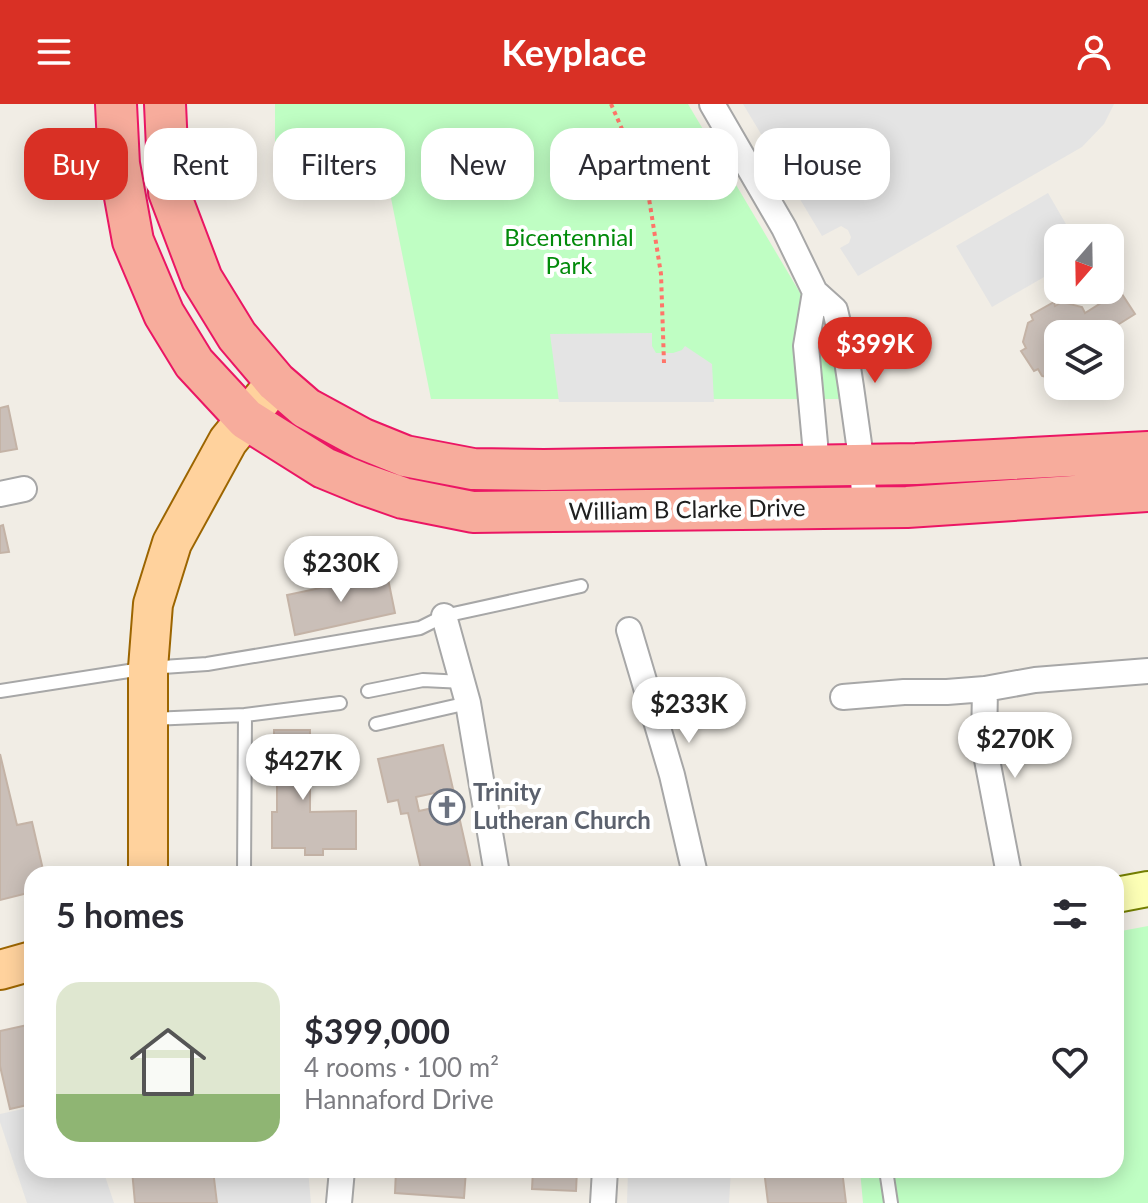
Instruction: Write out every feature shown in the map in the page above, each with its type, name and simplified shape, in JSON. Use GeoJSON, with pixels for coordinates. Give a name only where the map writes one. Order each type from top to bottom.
{"type":"FeatureCollection","features":[{"type":"Feature","properties":{"kind":"highway","name":"William B Clarke Drive"},"geometry":{"type":"LineString","coordinates":[[116,104],[119,164],[133,241],[164,314],[194,363],[246,419],[324,468],[403,498],[473,512],[818,487],[862,465],[1148,452]]}},
{"type":"Feature","properties":{"kind":"highway","name":"William B Clarke Drive"},"geometry":{"type":"LineString","coordinates":[[165,104],[169,192],[202,279],[237,336],[276,382],[306,408],[363,439],[405,456],[473,469],[544,470],[818,487],[865,508],[1148,491]]}},
{"type":"Feature","properties":{"kind":"main road"},"geometry":{"type":"LineString","coordinates":[[148,866],[148,668],[153,604],[172,543],[228,441],[276,382]]}},
{"type":"Feature","properties":{"kind":"main road"},"geometry":{"type":"LineString","coordinates":[[0,970],[24,963]]}},
{"type":"Feature","properties":{"kind":"street"},"geometry":{"type":"LineString","coordinates":[[712,104],[784,228],[815,292],[835,310],[847,361],[865,508]]}},
{"type":"Feature","properties":{"kind":"street"},"geometry":{"type":"LineString","coordinates":[[815,292],[806,346],[818,487]]}},
{"type":"Feature","properties":{"kind":"street"},"geometry":{"type":"LineString","coordinates":[[444,616],[466,692],[496,866]]}},
{"type":"Feature","properties":{"kind":"street"},"geometry":{"type":"LineString","coordinates":[[629,630],[672,775],[693,866]]}},
{"type":"Feature","properties":{"kind":"street"},"geometry":{"type":"LineString","coordinates":[[843,697],[985,689],[1035,680],[1148,671]]}},
{"type":"Feature","properties":{"kind":"street"},"geometry":{"type":"LineString","coordinates":[[985,689],[984,744],[1007,866]]}},
{"type":"Feature","properties":{"kind":"street"},"geometry":{"type":"LineString","coordinates":[[339,1203],[341,1178]]}},
{"type":"Feature","properties":{"kind":"street"},"geometry":{"type":"LineString","coordinates":[[603,1203],[605,1178]]}},
{"type":"Feature","properties":{"kind":"lane"},"geometry":{"type":"LineString","coordinates":[[0,691],[148,668],[207,664],[420,628],[444,616],[581,586]]}},
{"type":"Feature","properties":{"kind":"lane"},"geometry":{"type":"LineString","coordinates":[[368,691],[423,680],[466,692]]}},
{"type":"Feature","properties":{"kind":"lane"},"geometry":{"type":"LineString","coordinates":[[376,724],[466,692]]}},
{"type":"Feature","properties":{"kind":"lane"},"geometry":{"type":"LineString","coordinates":[[148,719],[245,715],[340,703]]}},
{"type":"Feature","properties":{"kind":"lane"},"geometry":{"type":"LineString","coordinates":[[244,866],[245,715]]}},
{"type":"Feature","properties":{"kind":"lane"},"geometry":{"type":"LineString","coordinates":[[887,1178],[891,1203]]}},
{"type":"Feature","properties":{"kind":"path"},"geometry":{"type":"LineString","coordinates":[[611,104],[647,186],[661,274],[664,363]]}},
{"type":"Feature","properties":{"kind":"green space","name":"Bicentennial Park"},"geometry":{"type":"Polygon","coordinates":[[[275,104],[688,104],[702,128],[550,128],[550,200],[738,200],[738,188],[863,399],[431,399],[391,200],[405,200],[405,128],[275,128],[275,104]]]}},
{"type":"Feature","properties":{"kind":"green space"},"geometry":{"type":"Polygon","coordinates":[[[1148,926],[1148,1203],[863,1203],[861,1178],[1124,1178],[1124,930],[1148,926]]]}},
{"type":"Feature","properties":{"kind":"shaded area"},"geometry":{"type":"Polygon","coordinates":[[[743,104],[1114,104],[1104,124],[1082,147],[858,276],[840,248],[849,243],[851,237],[848,230],[841,226],[822,236],[800,200],[890,200],[890,128],[757,128],[743,104]]]}},
{"type":"Feature","properties":{"kind":"shaded area"},"geometry":{"type":"Polygon","coordinates":[[[1048,193],[1066,224],[1044,224],[1044,277],[992,307],[956,246],[1048,193]]]}},
{"type":"Feature","properties":{"kind":"shaded area"},"geometry":{"type":"Polygon","coordinates":[[[652,333],[652,346],[656,353],[673,353],[685,346],[712,364],[714,402],[559,402],[550,334],[652,333]]]}},
{"type":"Feature","properties":{"kind":"shaded area"},"geometry":{"type":"Polygon","coordinates":[[[24,1109],[24,1178],[106,1178],[114,1203],[27,1203],[0,1114],[24,1109]]]}},
{"type":"Feature","properties":{"kind":"shaded area"},"geometry":{"type":"Polygon","coordinates":[[[215,1178],[309,1178],[311,1203],[218,1203],[215,1178]]]}},
{"type":"Feature","properties":{"kind":"shaded area"},"geometry":{"type":"Polygon","coordinates":[[[628,1178],[731,1178],[729,1203],[627,1203],[628,1178]]]}},
{"type":"Feature","properties":{"kind":"building"},"geometry":{"type":"Polygon","coordinates":[[[1124,297],[1135,314],[1124,321],[1044,320],[1044,376],[1038,369],[1034,371],[1021,351],[1026,348],[1023,342],[1028,323],[1033,320],[1031,315],[1050,304],[1082,307],[1085,313],[1099,304],[1124,304],[1124,297]]]}},
{"type":"Feature","properties":{"kind":"building"},"geometry":{"type":"Polygon","coordinates":[[[8,406],[17,449],[0,452],[0,408],[8,406]]]}},
{"type":"Feature","properties":{"kind":"building"},"geometry":{"type":"Polygon","coordinates":[[[3,525],[9,552],[0,553],[0,526],[3,525]]]}},
{"type":"Feature","properties":{"kind":"building"},"geometry":{"type":"Polygon","coordinates":[[[387,574],[395,613],[295,635],[287,595],[387,574]]]}},
{"type":"Feature","properties":{"kind":"building"},"geometry":{"type":"Polygon","coordinates":[[[274,730],[310,730],[310,812],[356,811],[356,849],[323,849],[323,855],[305,855],[305,848],[272,848],[272,812],[277,812],[277,779],[265,779],[265,764],[274,763],[274,730]]]}},
{"type":"Feature","properties":{"kind":"building","name":"Trinity Lutheran Church"},"geometry":{"type":"Polygon","coordinates":[[[443,745],[453,789],[416,797],[419,811],[456,803],[470,866],[420,866],[408,813],[401,814],[398,800],[388,802],[378,759],[443,745]]]}},
{"type":"Feature","properties":{"kind":"building"},"geometry":{"type":"Polygon","coordinates":[[[0,754],[17,825],[32,822],[42,866],[24,866],[24,894],[0,900],[0,754]]]}},
{"type":"Feature","properties":{"kind":"building"},"geometry":{"type":"Polygon","coordinates":[[[24,1026],[24,1106],[10,1109],[0,1066],[0,1031],[24,1026]]]}},
{"type":"Feature","properties":{"kind":"building"},"geometry":{"type":"Polygon","coordinates":[[[133,1178],[214,1178],[217,1203],[135,1203],[133,1178]]]}},
{"type":"Feature","properties":{"kind":"building"},"geometry":{"type":"Polygon","coordinates":[[[396,1178],[465,1178],[464,1198],[395,1193],[396,1178]]]}},
{"type":"Feature","properties":{"kind":"building"},"geometry":{"type":"Polygon","coordinates":[[[533,1178],[577,1178],[576,1191],[532,1189],[533,1178]]]}},
{"type":"Feature","properties":{"kind":"building"},"geometry":{"type":"Polygon","coordinates":[[[765,1178],[843,1178],[846,1203],[768,1203],[765,1178]]]}},
{"type":"Feature","properties":{"kind":"place","name":"Trinity Lutheran Church"},"geometry":{"type":"Point","coordinates":[447,807]}}]}
